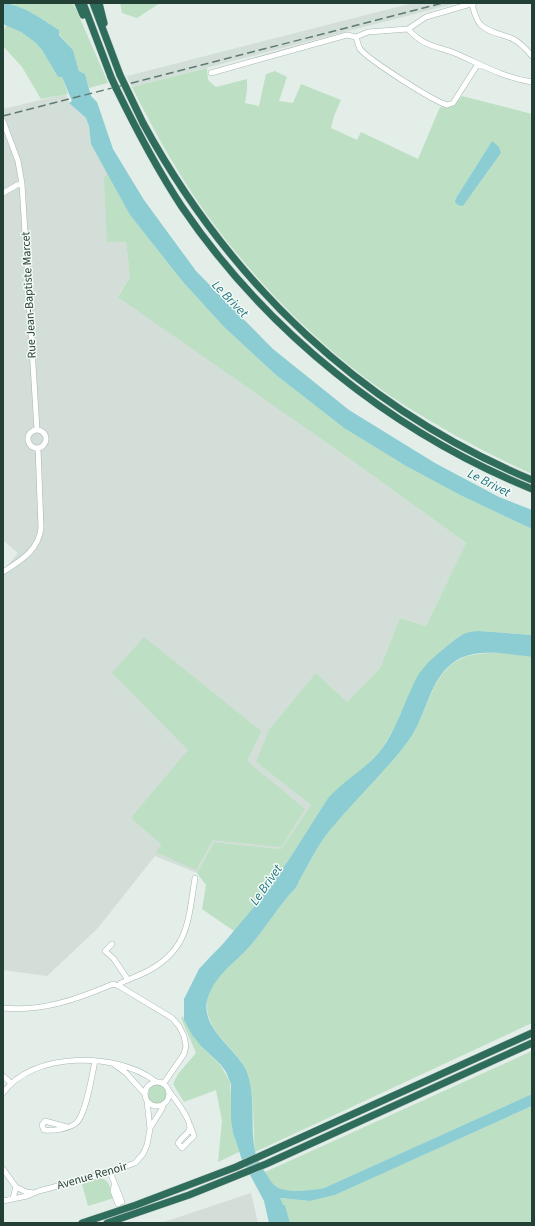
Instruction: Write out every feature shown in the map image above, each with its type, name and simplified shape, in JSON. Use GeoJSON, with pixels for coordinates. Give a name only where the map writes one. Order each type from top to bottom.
{"type":"FeatureCollection","features":[{"type":"Feature","properties":{"kind":"highway"},"geometry":{"type":"LineString","coordinates":[[78,3],[86,24],[92,30]]}},
{"type":"Feature","properties":{"kind":"highway"},"geometry":{"type":"LineString","coordinates":[[83,3],[111,77],[134,126],[173,192],[215,251],[268,311],[315,355],[368,398],[412,427],[479,465],[532,489]]}},
{"type":"Feature","properties":{"kind":"highway"},"geometry":{"type":"LineString","coordinates":[[93,3],[102,32],[120,75],[143,123],[182,189],[224,247],[257,285],[308,337],[374,390],[418,420],[473,452],[532,480]]}},
{"type":"Feature","properties":{"kind":"highway"},"geometry":{"type":"LineString","coordinates":[[99,3],[104,23],[102,32]]}},
{"type":"Feature","properties":{"kind":"highway"},"geometry":{"type":"LineString","coordinates":[[82,1223],[165,1195],[236,1167],[532,1033]]}},
{"type":"Feature","properties":{"kind":"highway"},"geometry":{"type":"LineString","coordinates":[[107,1223],[189,1196],[266,1164],[532,1043]]}},
{"type":"Feature","properties":{"kind":"street"},"geometry":{"type":"LineString","coordinates":[[211,73],[347,35],[356,37],[368,32],[408,29],[426,17],[473,3],[475,16],[486,29],[519,43],[532,56]]}},
{"type":"Feature","properties":{"kind":"street"},"geometry":{"type":"LineString","coordinates":[[408,29],[424,43],[456,54],[504,76],[532,82]]}},
{"type":"Feature","properties":{"kind":"street"},"geometry":{"type":"LineString","coordinates":[[356,37],[360,49],[375,62],[407,83],[439,102],[447,105],[453,103],[478,64]]}},
{"type":"Feature","properties":{"kind":"street","name":"Rue Jean-Baptiste Marcet"},"geometry":{"type":"LineString","coordinates":[[3,121],[18,161],[22,184],[37,430]]}},
{"type":"Feature","properties":{"kind":"street"},"geometry":{"type":"LineString","coordinates":[[3,193],[17,185],[22,184]]}},
{"type":"Feature","properties":{"kind":"street","name":"Rue Jean-Baptiste Marcet"},"geometry":{"type":"LineString","coordinates":[[37,430],[42,432],[46,438],[43,446],[38,448],[31,446],[28,439],[30,434],[37,430]]}},
{"type":"Feature","properties":{"kind":"street","name":"Rue Jean-Baptiste Marcet"},"geometry":{"type":"LineString","coordinates":[[3,572],[30,553],[40,536],[38,448]]}},
{"type":"Feature","properties":{"kind":"street"},"geometry":{"type":"LineString","coordinates":[[119,986],[121,983],[157,966],[177,948],[187,924],[195,878]]}},
{"type":"Feature","properties":{"kind":"street"},"geometry":{"type":"LineString","coordinates":[[112,944],[105,951],[114,960],[128,980]]}},
{"type":"Feature","properties":{"kind":"street"},"geometry":{"type":"LineString","coordinates":[[3,1008],[21,1009],[46,1007],[73,1000],[113,984],[119,986],[172,1018],[179,1026],[184,1036],[186,1046],[184,1054],[164,1083]]}},
{"type":"Feature","properties":{"kind":"street"},"geometry":{"type":"LineString","coordinates":[[3,1093],[11,1083],[22,1075],[40,1066],[58,1062],[83,1060],[114,1064],[139,1071],[156,1081],[164,1083],[186,1116],[190,1125]]}},
{"type":"Feature","properties":{"kind":"street"},"geometry":{"type":"LineString","coordinates":[[67,1127],[76,1124],[80,1118],[86,1102],[94,1061]]}},
{"type":"Feature","properties":{"kind":"street"},"geometry":{"type":"LineString","coordinates":[[114,1064],[126,1073],[144,1093],[147,1101],[154,1106],[164,1104],[179,1106]]}},
{"type":"Feature","properties":{"kind":"street"},"geometry":{"type":"LineString","coordinates":[[3,1076],[11,1083]]}},
{"type":"Feature","properties":{"kind":"street"},"geometry":{"type":"LineString","coordinates":[[144,1093],[147,1085],[156,1081]]}},
{"type":"Feature","properties":{"kind":"street"},"geometry":{"type":"LineString","coordinates":[[164,1104],[169,1095],[169,1091]]}},
{"type":"Feature","properties":{"kind":"street","name":"Avenue Renoir"},"geometry":{"type":"LineString","coordinates":[[147,1101],[150,1129]]}},
{"type":"Feature","properties":{"kind":"street","name":"Avenue Renoir"},"geometry":{"type":"LineString","coordinates":[[3,1201],[27,1196],[131,1165],[140,1158],[145,1150],[150,1129],[164,1104]]}},
{"type":"Feature","properties":{"kind":"street"},"geometry":{"type":"LineString","coordinates":[[3,1169],[16,1187],[26,1192],[35,1193]]}},
{"type":"Feature","properties":{"kind":"street"},"geometry":{"type":"LineString","coordinates":[[110,1172],[114,1186],[113,1191],[120,1203]]}},
{"type":"Feature","properties":{"kind":"street"},"geometry":{"type":"LineString","coordinates":[[13,1198],[16,1187]]}},
{"type":"Feature","properties":{"kind":"shaded area"},"geometry":{"type":"Polygon","coordinates":[[[413,3],[457,3],[132,87],[127,76],[413,3]]]}},
{"type":"Feature","properties":{"kind":"shaded area"},"geometry":{"type":"Polygon","coordinates":[[[66,94],[69,103],[86,118],[89,126],[91,144],[108,174],[104,177],[126,242],[130,277],[118,296],[350,459],[466,543],[426,626],[400,618],[380,668],[347,702],[316,673],[256,762],[311,805],[281,849],[214,842],[197,873],[155,856],[97,929],[47,976],[3,970],[3,571],[18,553],[3,540],[3,121],[5,120],[3,109],[66,94]]]}},
{"type":"Feature","properties":{"kind":"shaded area"},"geometry":{"type":"Polygon","coordinates":[[[251,1193],[258,1223],[161,1223],[251,1193]]]}},
{"type":"Feature","properties":{"kind":"green space"},"geometry":{"type":"Polygon","coordinates":[[[11,3],[72,3],[108,83],[89,88],[85,74],[79,71],[73,50],[59,34],[59,30],[43,19],[11,3]]]}},
{"type":"Feature","properties":{"kind":"green space"},"geometry":{"type":"Polygon","coordinates":[[[120,3],[160,3],[137,18],[122,13],[120,3]]]}},
{"type":"Feature","properties":{"kind":"green space"},"geometry":{"type":"Polygon","coordinates":[[[6,25],[21,32],[36,43],[42,50],[58,77],[62,77],[68,94],[41,99],[22,67],[3,46],[3,33],[6,25]]]}},
{"type":"Feature","properties":{"kind":"green space"},"geometry":{"type":"Polygon","coordinates":[[[207,68],[208,80],[216,87],[247,79],[245,103],[259,106],[266,74],[275,71],[287,77],[279,101],[293,103],[301,84],[341,100],[334,116],[331,128],[357,140],[361,132],[418,159],[440,107],[453,106],[462,96],[532,114],[532,474],[467,442],[404,405],[350,366],[299,321],[252,272],[210,219],[188,188],[168,155],[132,87],[207,68]],[[492,141],[456,198],[463,206],[501,153],[492,141]]]}},
{"type":"Feature","properties":{"kind":"green space"},"geometry":{"type":"Polygon","coordinates":[[[108,174],[130,215],[183,282],[224,327],[276,375],[344,428],[406,466],[462,496],[532,529],[532,635],[479,631],[473,632],[459,636],[434,657],[422,671],[413,686],[396,725],[380,751],[366,766],[328,798],[288,861],[246,918],[234,931],[202,909],[206,885],[197,873],[214,842],[281,849],[311,805],[256,762],[269,730],[316,673],[347,702],[380,668],[400,618],[426,626],[466,543],[350,459],[118,297],[130,277],[126,242],[107,242],[104,177],[108,174]]]}},
{"type":"Feature","properties":{"kind":"green space"},"geometry":{"type":"Polygon","coordinates":[[[144,637],[261,731],[247,761],[305,809],[281,847],[213,840],[196,870],[156,852],[162,845],[131,818],[188,750],[112,673],[144,637]]]}},
{"type":"Feature","properties":{"kind":"green space"},"geometry":{"type":"Polygon","coordinates":[[[505,653],[532,657],[532,1023],[255,1152],[252,1099],[249,1079],[241,1061],[222,1039],[211,1023],[207,1004],[208,995],[212,987],[223,972],[250,946],[295,889],[326,835],[406,744],[419,723],[435,685],[447,669],[455,662],[466,656],[505,653]]]}},
{"type":"Feature","properties":{"kind":"green space"},"geometry":{"type":"Polygon","coordinates":[[[183,1016],[192,1035],[221,1066],[230,1082],[233,1133],[239,1152],[218,1162],[222,1121],[216,1090],[184,1102],[173,1084],[178,1074],[196,1053],[181,1018],[183,1016]]]}},
{"type":"Feature","properties":{"kind":"green space"},"geometry":{"type":"Polygon","coordinates":[[[532,1051],[532,1094],[324,1188],[305,1191],[286,1190],[273,1184],[265,1172],[532,1051]]]}},
{"type":"Feature","properties":{"kind":"green space"},"geometry":{"type":"Polygon","coordinates":[[[158,1084],[165,1087],[168,1094],[165,1101],[158,1104],[151,1101],[148,1094],[151,1087],[158,1084]]]}},
{"type":"Feature","properties":{"kind":"green space"},"geometry":{"type":"Polygon","coordinates":[[[532,1106],[532,1223],[290,1223],[285,1205],[283,1206],[279,1198],[310,1201],[335,1195],[532,1106]]]}},
{"type":"Feature","properties":{"kind":"green space"},"geometry":{"type":"Polygon","coordinates":[[[101,1178],[108,1183],[114,1198],[88,1206],[82,1184],[101,1178]]]}},
{"type":"Feature","properties":{"kind":"water"},"geometry":{"type":"Polygon","coordinates":[[[3,3],[24,9],[59,30],[59,35],[73,50],[79,71],[85,74],[91,96],[97,102],[113,149],[144,200],[196,271],[273,349],[349,410],[435,463],[499,497],[532,510],[532,529],[462,496],[406,466],[344,428],[276,375],[224,327],[183,282],[130,215],[91,144],[89,126],[86,118],[69,103],[72,101],[62,77],[58,77],[42,50],[36,43],[21,32],[3,24],[3,3]]]}},
{"type":"Feature","properties":{"kind":"water"},"geometry":{"type":"Polygon","coordinates":[[[492,141],[499,147],[501,153],[463,206],[458,205],[455,202],[456,198],[492,141]]]}},
{"type":"Feature","properties":{"kind":"water"},"geometry":{"type":"Polygon","coordinates":[[[479,631],[532,635],[532,657],[494,653],[474,654],[457,660],[448,667],[436,683],[419,723],[406,744],[326,835],[295,889],[250,946],[226,969],[211,989],[206,1008],[208,1018],[213,1028],[242,1063],[247,1072],[250,1082],[253,1131],[257,1157],[273,1184],[285,1190],[299,1191],[324,1188],[532,1094],[532,1106],[335,1195],[310,1201],[280,1198],[283,1205],[285,1205],[290,1223],[269,1223],[264,1201],[242,1160],[233,1133],[231,1119],[231,1084],[221,1065],[192,1035],[184,1020],[184,999],[199,969],[222,945],[254,907],[288,861],[328,798],[380,751],[392,733],[412,686],[424,668],[435,656],[458,637],[469,632],[479,631]]]}},
{"type":"Feature","properties":{"kind":"railway"},"geometry":{"type":"LineString","coordinates":[[3,116],[443,3]]}},
{"type":"Feature","properties":{"kind":"water label","name":"Le Brivet"},"geometry":{"type":"Point","coordinates":[230,299]}},
{"type":"Feature","properties":{"kind":"water label","name":"Le Brivet"},"geometry":{"type":"Point","coordinates":[489,483]}},
{"type":"Feature","properties":{"kind":"water label","name":"Le Brivet"},"geometry":{"type":"Point","coordinates":[266,885]}}]}
